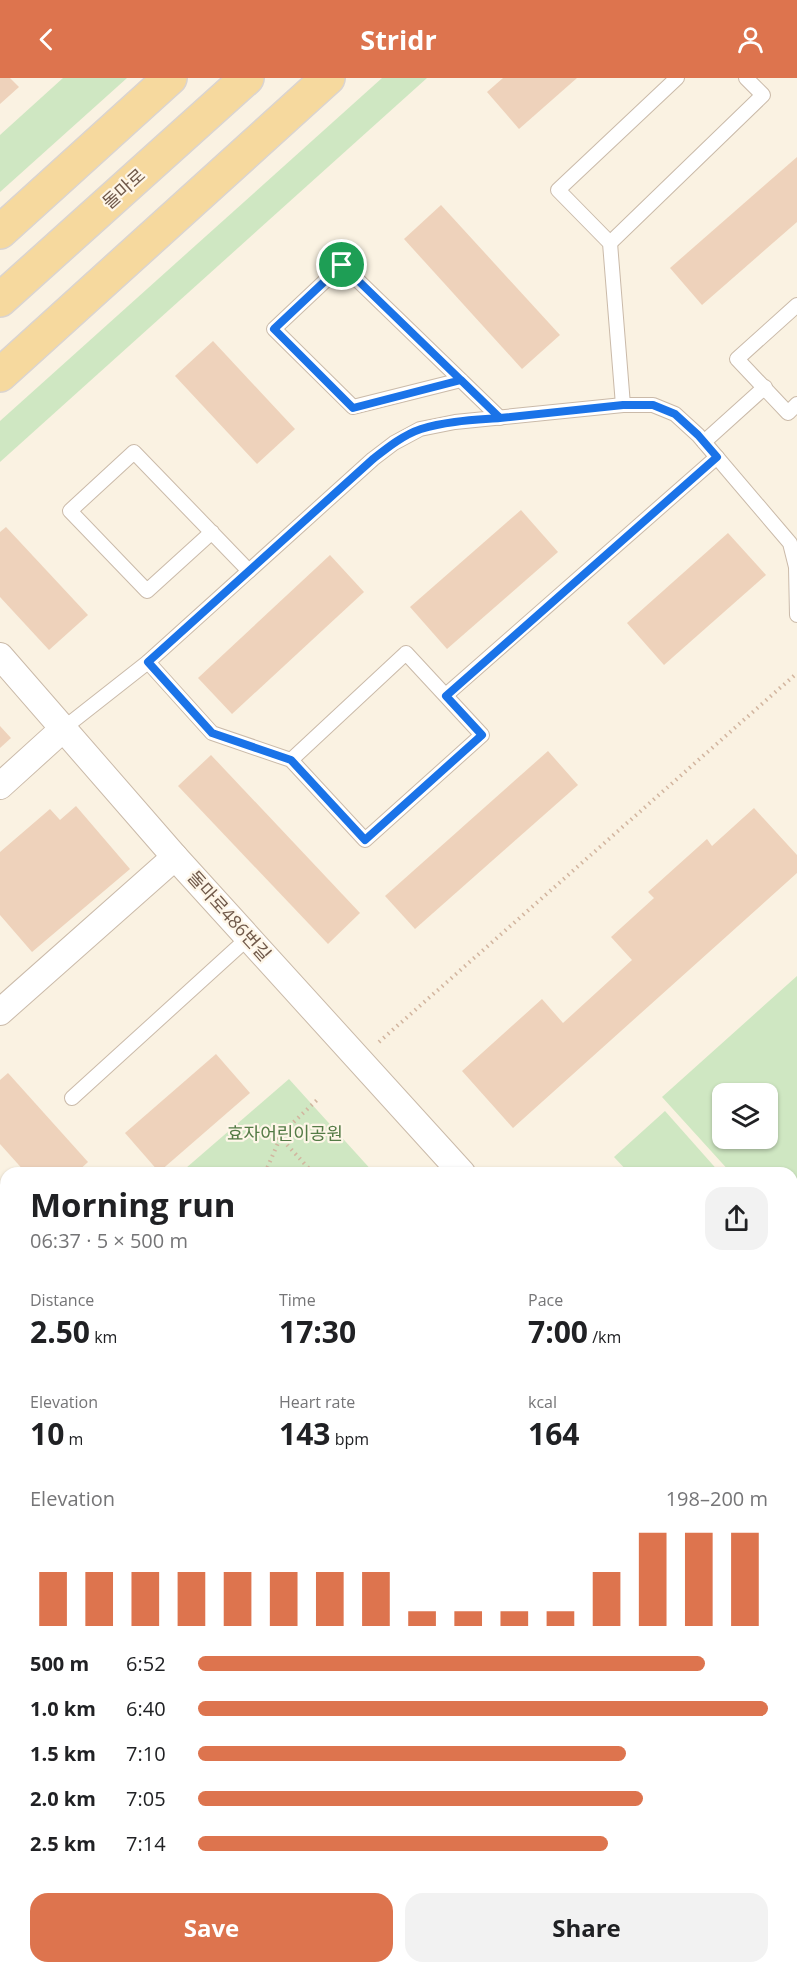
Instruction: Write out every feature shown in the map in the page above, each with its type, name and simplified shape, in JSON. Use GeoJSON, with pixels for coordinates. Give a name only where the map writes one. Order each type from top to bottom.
{"type":"FeatureCollection","features":[{"type":"Feature","properties":{"kind":"main road"},"geometry":{"type":"LineString","coordinates":[[0,232],[170,78]]}},
{"type":"Feature","properties":{"kind":"main road","name":"돌마로"},"geometry":{"type":"LineString","coordinates":[[0,300],[247,78]]}},
{"type":"Feature","properties":{"kind":"main road"},"geometry":{"type":"LineString","coordinates":[[0,375],[328,78]]}},
{"type":"Feature","properties":{"kind":"street","name":"돌마로486번길"},"geometry":{"type":"LineString","coordinates":[[0,656],[175,857],[457,1167]]}},
{"type":"Feature","properties":{"kind":"street"},"geometry":{"type":"LineString","coordinates":[[0,786],[64,728]]}},
{"type":"Feature","properties":{"kind":"street"},"geometry":{"type":"LineString","coordinates":[[0,1012],[175,857]]}},
{"type":"Feature","properties":{"kind":"lane"},"geometry":{"type":"LineString","coordinates":[[623,405],[610,243],[558,190],[677,78]]}},
{"type":"Feature","properties":{"kind":"lane"},"geometry":{"type":"LineString","coordinates":[[610,243],[763,95],[746,78]]}},
{"type":"Feature","properties":{"kind":"lane"},"geometry":{"type":"LineString","coordinates":[[461,380],[353,408],[274,329],[342,265],[461,380],[500,418]]}},
{"type":"Feature","properties":{"kind":"lane"},"geometry":{"type":"LineString","coordinates":[[797,305],[737,358],[788,413],[797,404]]}},
{"type":"Feature","properties":{"kind":"lane"},"geometry":{"type":"LineString","coordinates":[[704,442],[765,387]]}},
{"type":"Feature","properties":{"kind":"lane"},"geometry":{"type":"LineString","coordinates":[[64,728],[148,662],[373,459],[394,443],[420,429],[455,422],[623,405],[653,405],[675,414],[704,442],[790,543],[796,567],[797,615]]}},
{"type":"Feature","properties":{"kind":"lane"},"geometry":{"type":"LineString","coordinates":[[212,532],[147,591],[70,511],[134,452],[212,532],[249,571]]}},
{"type":"Feature","properties":{"kind":"lane"},"geometry":{"type":"LineString","coordinates":[[446,696],[717,457]]}},
{"type":"Feature","properties":{"kind":"lane"},"geometry":{"type":"LineString","coordinates":[[148,662],[212,733],[291,760],[365,840],[482,735],[406,653],[291,760]]}},
{"type":"Feature","properties":{"kind":"lane"},"geometry":{"type":"LineString","coordinates":[[72,1098],[248,938]]}},
{"type":"Feature","properties":{"kind":"path"},"geometry":{"type":"LineString","coordinates":[[379,1043],[797,673]]}},
{"type":"Feature","properties":{"kind":"path"},"geometry":{"type":"LineString","coordinates":[[268,1167],[279,1136],[318,1099]]}},
{"type":"Feature","properties":{"kind":"path"},"geometry":{"type":"LineString","coordinates":[[279,1136],[307,1167]]}},
{"type":"Feature","properties":{"kind":"green space"},"geometry":{"type":"Polygon","coordinates":[[[63,78],[127,78],[0,192],[0,135],[63,78]]]}},
{"type":"Feature","properties":{"kind":"green space"},"geometry":{"type":"Polygon","coordinates":[[[382,78],[427,78],[0,462],[0,421],[382,78]]]}},
{"type":"Feature","properties":{"kind":"green space"},"geometry":{"type":"Polygon","coordinates":[[[797,976],[797,1167],[726,1167],[662,1097],[797,976]]]}},
{"type":"Feature","properties":{"kind":"green space","name":"효자어린이공원"},"geometry":{"type":"Polygon","coordinates":[[[289,1079],[369,1167],[187,1167],[289,1079]]]}},
{"type":"Feature","properties":{"kind":"green space"},"geometry":{"type":"Polygon","coordinates":[[[665,1111],[715,1167],[623,1167],[614,1157],[665,1111]]]}},
{"type":"Feature","properties":{"kind":"building"},"geometry":{"type":"Polygon","coordinates":[[[0,78],[10,78],[19,87],[0,104],[0,78]]]}},
{"type":"Feature","properties":{"kind":"building"},"geometry":{"type":"Polygon","coordinates":[[[503,78],[577,78],[519,129],[487,92],[503,78]]]}},
{"type":"Feature","properties":{"kind":"building"},"geometry":{"type":"Polygon","coordinates":[[[797,157],[797,222],[702,305],[670,268],[797,157]]]}},
{"type":"Feature","properties":{"kind":"building"},"geometry":{"type":"Polygon","coordinates":[[[441,205],[560,335],[522,369],[404,239],[441,205]]]}},
{"type":"Feature","properties":{"kind":"building"},"geometry":{"type":"Polygon","coordinates":[[[213,341],[295,429],[257,464],[175,376],[213,341]]]}},
{"type":"Feature","properties":{"kind":"building"},"geometry":{"type":"Polygon","coordinates":[[[521,510],[558,552],[447,649],[410,607],[521,510]]]}},
{"type":"Feature","properties":{"kind":"building"},"geometry":{"type":"Polygon","coordinates":[[[6,527],[88,615],[49,650],[0,597],[0,532],[6,527]]]}},
{"type":"Feature","properties":{"kind":"building"},"geometry":{"type":"Polygon","coordinates":[[[728,533],[766,575],[664,665],[627,623],[728,533]]]}},
{"type":"Feature","properties":{"kind":"building"},"geometry":{"type":"Polygon","coordinates":[[[330,555],[364,592],[232,714],[198,678],[330,555]]]}},
{"type":"Feature","properties":{"kind":"building"},"geometry":{"type":"Polygon","coordinates":[[[0,726],[11,738],[0,748],[0,726]]]}},
{"type":"Feature","properties":{"kind":"building"},"geometry":{"type":"Polygon","coordinates":[[[548,751],[578,785],[415,929],[385,896],[548,751]]]}},
{"type":"Feature","properties":{"kind":"building"},"geometry":{"type":"Polygon","coordinates":[[[211,755],[360,913],[328,944],[178,786],[211,755]]]}},
{"type":"Feature","properties":{"kind":"building"},"geometry":{"type":"Polygon","coordinates":[[[76,806],[130,869],[32,952],[0,915],[0,852],[50,809],[60,820],[76,806]]]}},
{"type":"Feature","properties":{"kind":"building"},"geometry":{"type":"Polygon","coordinates":[[[754,808],[797,855],[797,873],[513,1128],[462,1071],[542,999],[563,1023],[632,960],[611,937],[654,898],[648,892],[707,839],[712,846],[754,808]]]}},
{"type":"Feature","properties":{"kind":"building"},"geometry":{"type":"Polygon","coordinates":[[[216,1054],[250,1093],[165,1167],[155,1167],[125,1133],[216,1054]]]}},
{"type":"Feature","properties":{"kind":"building"},"geometry":{"type":"Polygon","coordinates":[[[8,1073],[88,1162],[83,1167],[21,1167],[0,1144],[0,1080],[8,1073]]]}},
{"type":"Feature","properties":{"kind":"route"},"geometry":{"type":"LineString","coordinates":[[342,265],[274,329],[353,408],[461,380],[500,418],[623,405],[653,405],[675,414],[717,457],[446,696],[482,735],[365,840],[291,760],[212,733],[148,662],[373,459],[394,443],[420,429],[455,422],[500,418],[461,380],[342,265]]}}]}
